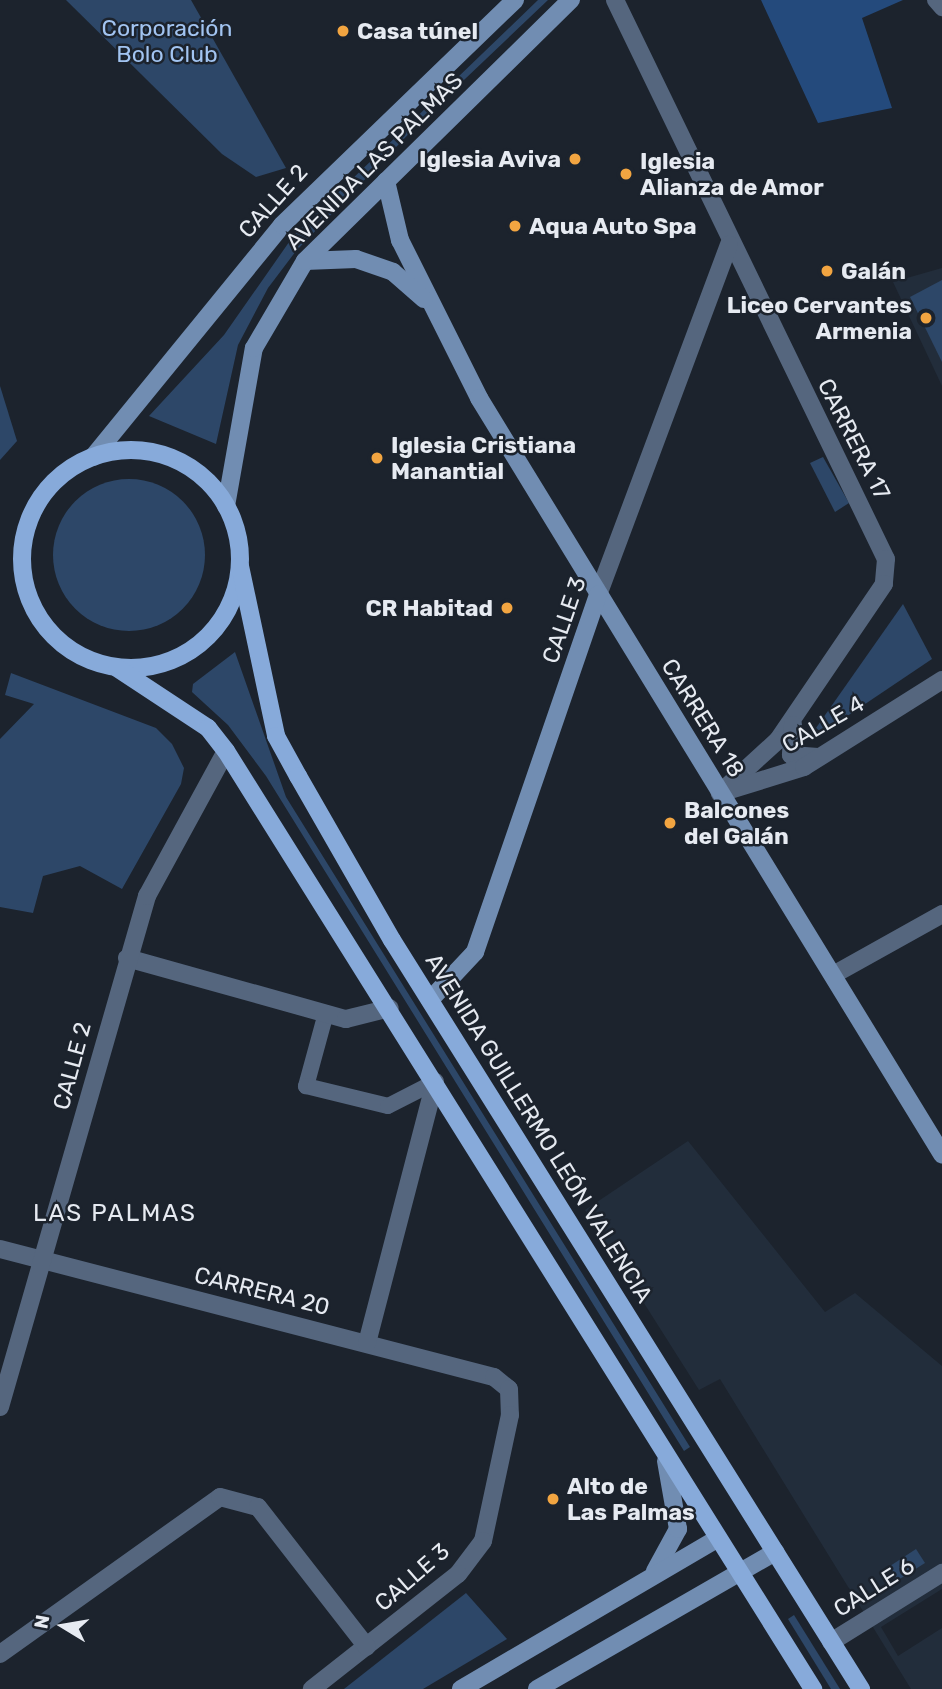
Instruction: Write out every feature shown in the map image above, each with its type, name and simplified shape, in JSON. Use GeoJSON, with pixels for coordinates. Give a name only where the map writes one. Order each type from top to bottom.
{"type":"FeatureCollection","features":[{"type":"Feature","properties":{"kind":"main road"},"geometry":{"type":"LineString","coordinates":[[117,668],[166,662],[200,644],[220,622],[240,566],[226,506],[207,481],[173,459],[123,450],[93,457],[41,494],[26,531],[24,578],[51,633],[81,656],[117,668],[208,728],[226,751],[390,1008],[813,1689]]}},
{"type":"Feature","properties":{"kind":"main road","name":"AVENIDA GUILLERMO LEÓN VALENCIA"},"geometry":{"type":"LineString","coordinates":[[240,566],[276,736],[430,1000],[861,1689]]}},
{"type":"Feature","properties":{"kind":"street","name":"CALLE 2"},"geometry":{"type":"LineString","coordinates":[[93,457],[282,225],[515,0]]}},
{"type":"Feature","properties":{"kind":"street","name":"AVENIDA LAS PALMAS"},"geometry":{"type":"LineString","coordinates":[[226,506],[254,348],[305,261],[571,0]]}},
{"type":"Feature","properties":{"kind":"street","name":"CARRERA 17"},"geometry":{"type":"LineString","coordinates":[[615,0],[729,245],[886,559],[884,584],[797,711]]}},
{"type":"Feature","properties":{"kind":"street","name":"CARRERA 18"},"geometry":{"type":"LineString","coordinates":[[386,181],[400,240],[429,304],[598,595],[942,1154]]}},
{"type":"Feature","properties":{"kind":"street","name":"CALLE 3"},"geometry":{"type":"LineString","coordinates":[[430,1000],[475,952],[598,595],[729,245]]}},
{"type":"Feature","properties":{"kind":"street","name":"CARRERA 18"},"geometry":{"type":"LineString","coordinates":[[305,261],[356,259],[393,272],[429,304]]}},
{"type":"Feature","properties":{"kind":"street","name":"CALLE 4"},"geometry":{"type":"LineString","coordinates":[[720,793],[820,757],[942,680]]}},
{"type":"Feature","properties":{"kind":"street"},"geometry":{"type":"LineString","coordinates":[[797,711],[791,755],[820,757]]}},
{"type":"Feature","properties":{"kind":"street"},"geometry":{"type":"LineString","coordinates":[[720,793],[778,740],[797,711]]}},
{"type":"Feature","properties":{"kind":"street","name":"CALLE 2"},"geometry":{"type":"LineString","coordinates":[[0,1407],[45,1262],[127,958],[147,896],[226,751]]}},
{"type":"Feature","properties":{"kind":"street"},"geometry":{"type":"LineString","coordinates":[[833,975],[942,914]]}},
{"type":"Feature","properties":{"kind":"street"},"geometry":{"type":"LineString","coordinates":[[127,958],[346,1018],[390,1008]]}},
{"type":"Feature","properties":{"kind":"street"},"geometry":{"type":"LineString","coordinates":[[367,1343],[435,1082]]}},
{"type":"Feature","properties":{"kind":"street","name":"CARRERA 20"},"geometry":{"type":"LineString","coordinates":[[0,1249],[494,1377],[509,1389]]}},
{"type":"Feature","properties":{"kind":"street","name":"CALLE 3"},"geometry":{"type":"LineString","coordinates":[[312,1689],[458,1574],[483,1541],[510,1415],[509,1389]]}},
{"type":"Feature","properties":{"kind":"street"},"geometry":{"type":"LineString","coordinates":[[646,1581],[665,1561],[678,1528],[663,1451]]}},
{"type":"Feature","properties":{"kind":"street"},"geometry":{"type":"LineString","coordinates":[[0,1654],[220,1497],[242,1499],[258,1507],[367,1647]]}},
{"type":"Feature","properties":{"kind":"street"},"geometry":{"type":"LineString","coordinates":[[461,1689],[718,1538]]}},
{"type":"Feature","properties":{"kind":"street"},"geometry":{"type":"LineString","coordinates":[[537,1689],[775,1552]]}},
{"type":"Feature","properties":{"kind":"street","name":"CALLE 6"},"geometry":{"type":"LineString","coordinates":[[831,1642],[942,1573]]}},
{"type":"Feature","properties":{"kind":"lane"},"geometry":{"type":"LineString","coordinates":[[935,0],[942,8]]}},
{"type":"Feature","properties":{"kind":"lane"},"geometry":{"type":"LineString","coordinates":[[326,1013],[306,1086],[388,1106],[435,1082]]}},
{"type":"Feature","properties":{"kind":"shaded area"},"geometry":{"type":"Polygon","coordinates":[[[761,0],[903,0],[862,18],[892,108],[818,123],[761,0]]]}},
{"type":"Feature","properties":{"kind":"shaded area","name":"Liceo Cervantes Armenia"},"geometry":{"type":"Polygon","coordinates":[[[942,268],[942,386],[893,282],[942,268]]]}},
{"type":"Feature","properties":{"kind":"shaded area"},"geometry":{"type":"Polygon","coordinates":[[[688,1141],[825,1312],[855,1293],[942,1366],[942,1589],[881,1627],[898,1656],[942,1628],[942,1689],[911,1689],[720,1379],[699,1390],[585,1210],[688,1141]]]}},
{"type":"Feature","properties":{"kind":"green space","name":"Corporación Bolo Club"},"geometry":{"type":"Polygon","coordinates":[[[66,0],[191,0],[286,168],[256,177],[222,154],[66,0]]]}},
{"type":"Feature","properties":{"kind":"green space"},"geometry":{"type":"Polygon","coordinates":[[[538,0],[548,0],[425,117],[296,251],[268,288],[238,345],[216,444],[149,416],[224,335],[294,235],[538,0]]]}},
{"type":"Feature","properties":{"kind":"green space"},"geometry":{"type":"Polygon","coordinates":[[[942,280],[942,362],[910,297],[942,280]]]}},
{"type":"Feature","properties":{"kind":"green space"},"geometry":{"type":"Polygon","coordinates":[[[0,386],[17,441],[0,460],[0,386]]]}},
{"type":"Feature","properties":{"kind":"green space"},"geometry":{"type":"Polygon","coordinates":[[[823,457],[849,503],[835,512],[810,463],[823,457]]]}},
{"type":"Feature","properties":{"kind":"green space"},"geometry":{"type":"Polygon","coordinates":[[[129,479],[158,485],[183,501],[199,526],[205,555],[199,584],[183,609],[158,625],[129,631],[100,625],[75,609],[59,584],[53,555],[59,526],[75,501],[100,485],[129,479]]]}},
{"type":"Feature","properties":{"kind":"green space"},"geometry":{"type":"Polygon","coordinates":[[[903,604],[932,659],[822,733],[816,728],[903,604]]]}},
{"type":"Feature","properties":{"kind":"green space"},"geometry":{"type":"Polygon","coordinates":[[[235,652],[286,797],[690,1447],[684,1451],[266,776],[228,725],[192,692],[193,684],[235,652]]]}},
{"type":"Feature","properties":{"kind":"green space"},"geometry":{"type":"Polygon","coordinates":[[[11,673],[156,728],[172,744],[184,768],[181,784],[122,889],[80,866],[43,876],[33,913],[0,907],[0,739],[34,704],[5,695],[11,673]]]}},
{"type":"Feature","properties":{"kind":"green space"},"geometry":{"type":"Polygon","coordinates":[[[916,1549],[925,1563],[895,1582],[887,1568],[916,1549]]]}},
{"type":"Feature","properties":{"kind":"green space"},"geometry":{"type":"Polygon","coordinates":[[[466,1593],[507,1639],[423,1689],[344,1689],[466,1593]]]}},
{"type":"Feature","properties":{"kind":"green space"},"geometry":{"type":"Polygon","coordinates":[[[794,1615],[840,1689],[831,1689],[788,1619],[794,1615]]]}},
{"type":"Feature","properties":{"kind":"place","name":"Casa túnel"},"geometry":{"type":"Point","coordinates":[343,31]}},
{"type":"Feature","properties":{"kind":"place","name":"Iglesia Aviva"},"geometry":{"type":"Point","coordinates":[575,159]}},
{"type":"Feature","properties":{"kind":"place","name":"Iglesia Alianza de Amor"},"geometry":{"type":"Point","coordinates":[626,174]}},
{"type":"Feature","properties":{"kind":"place","name":"Aqua Auto Spa"},"geometry":{"type":"Point","coordinates":[515,226]}},
{"type":"Feature","properties":{"kind":"place","name":"Galán"},"geometry":{"type":"Point","coordinates":[827,271]}},
{"type":"Feature","properties":{"kind":"place","name":"Liceo Cervantes Armenia"},"geometry":{"type":"Point","coordinates":[926,318]}},
{"type":"Feature","properties":{"kind":"place","name":"Iglesia Cristiana Manantial"},"geometry":{"type":"Point","coordinates":[377,458]}},
{"type":"Feature","properties":{"kind":"place","name":"CR Habitad"},"geometry":{"type":"Point","coordinates":[507,608]}},
{"type":"Feature","properties":{"kind":"place","name":"Balcones del Galán"},"geometry":{"type":"Point","coordinates":[670,823]}},
{"type":"Feature","properties":{"kind":"place","name":"Alto de Las Palmas"},"geometry":{"type":"Point","coordinates":[553,1499]}},
{"type":"Feature","properties":{"kind":"district","name":"LAS PALMAS"},"geometry":{"type":"Point","coordinates":[115,1214]}}]}
